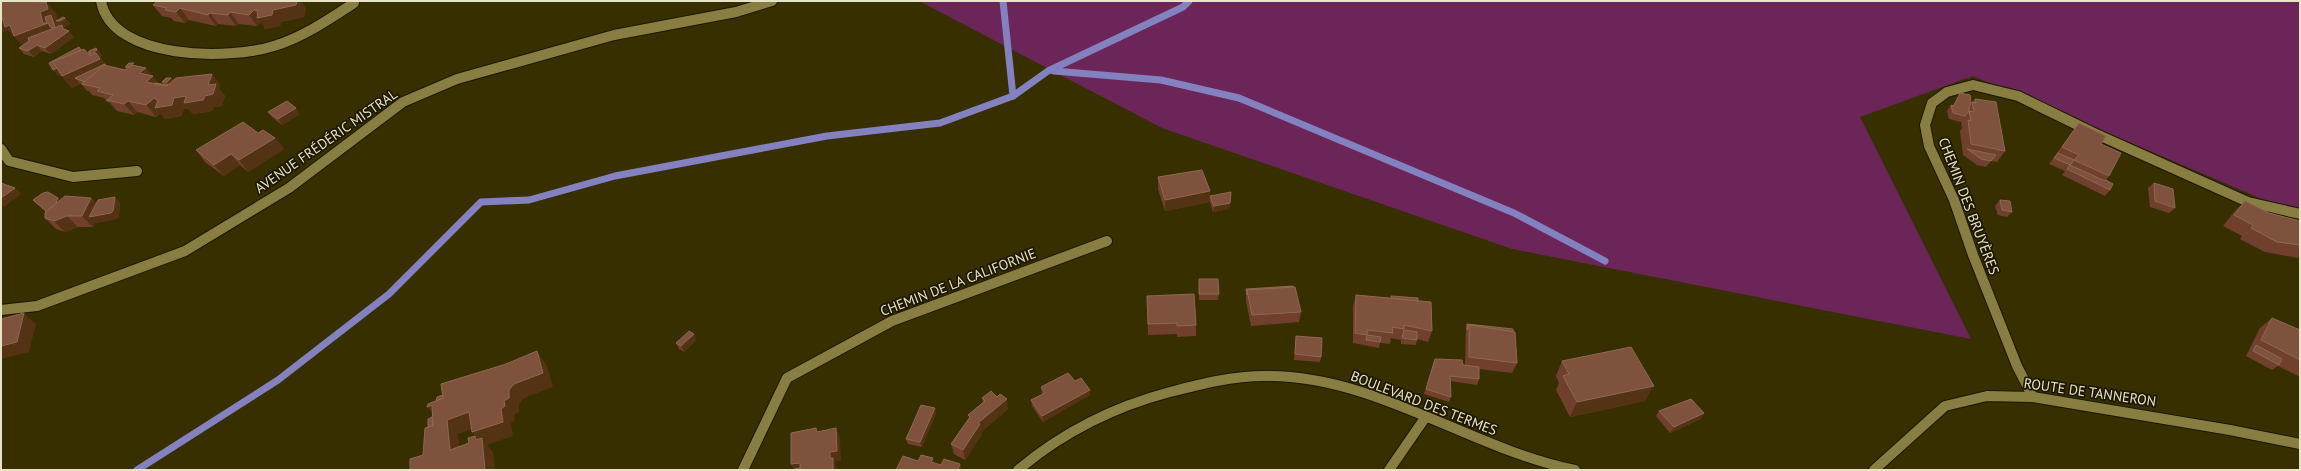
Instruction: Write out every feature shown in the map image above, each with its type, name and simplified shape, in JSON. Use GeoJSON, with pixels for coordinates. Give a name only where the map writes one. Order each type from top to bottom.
{"type":"FeatureCollection","features":[{"type":"Feature","properties":{"kind":"street"},"geometry":{"type":"LineString","coordinates":[[101,1],[101,9],[116,27],[148,45],[214,54],[278,45],[312,32],[329,18],[354,3]]}},
{"type":"Feature","properties":{"kind":"street","name":"AVENUE FRÉDÉRIC MISTRAL"},"geometry":{"type":"LineString","coordinates":[[1,310],[37,306],[185,251],[289,188],[404,102],[457,79],[614,35],[736,12],[772,1]]}},
{"type":"Feature","properties":{"kind":"street","name":"CHEMIN DES BRUYÈRES"},"geometry":{"type":"LineString","coordinates":[[2033,397],[2017,366],[1972,255],[1954,200],[1929,146],[1925,125],[1932,103],[1947,92],[1973,85],[2018,96],[2248,202],[2300,214]]}},
{"type":"Feature","properties":{"kind":"street"},"geometry":{"type":"LineString","coordinates":[[1,149],[9,161],[73,177],[137,172]]}},
{"type":"Feature","properties":{"kind":"street","name":"CHEMIN DE LA CALIFORNIE"},"geometry":{"type":"LineString","coordinates":[[743,470],[787,378],[892,320],[1107,241]]}},
{"type":"Feature","properties":{"kind":"street","name":"BOULEVARD DES TERMES"},"geometry":{"type":"LineString","coordinates":[[1018,470],[1029,459],[1073,430],[1141,400],[1212,382],[1245,376],[1279,376],[1321,382],[1362,393],[1491,445],[1575,470]]}},
{"type":"Feature","properties":{"kind":"street","name":"ROUTE DE TANNERON"},"geometry":{"type":"LineString","coordinates":[[1874,470],[1945,406],[1987,396],[2033,397],[2230,430],[2300,444]]}},
{"type":"Feature","properties":{"kind":"street"},"geometry":{"type":"LineString","coordinates":[[1390,470],[1425,418]]}},
{"type":"Feature","properties":{"kind":"shaded area"},"geometry":{"type":"Polygon","coordinates":[[[919,1],[2300,1],[2300,215],[1973,76],[1860,117],[1971,339],[1512,249],[1162,128],[919,1]]]}},
{"type":"Feature","properties":{"kind":"building"},"geometry":{"type":"Polygon","coordinates":[[[1,1],[46,2],[48,9],[40,12],[43,23],[48,23],[14,36],[10,25],[5,27],[1,17],[1,1]]]}},
{"type":"Feature","properties":{"kind":"building"},"geometry":{"type":"Polygon","coordinates":[[[157,1],[297,1],[296,5],[273,10],[272,15],[257,18],[258,10],[254,10],[249,15],[230,12],[228,15],[210,13],[208,15],[180,8],[176,12],[165,10],[167,8],[153,5],[157,1]]]}},
{"type":"Feature","properties":{"kind":"building"},"geometry":{"type":"Polygon","coordinates":[[[51,15],[55,27],[51,28],[48,23],[47,24],[45,17],[51,15]]]}},
{"type":"Feature","properties":{"kind":"building"},"geometry":{"type":"Polygon","coordinates":[[[63,17],[65,18],[60,21],[56,21],[63,17]]]}},
{"type":"Feature","properties":{"kind":"building"},"geometry":{"type":"Polygon","coordinates":[[[62,25],[63,29],[69,31],[45,48],[37,45],[28,51],[19,48],[29,41],[28,38],[62,25]]]}},
{"type":"Feature","properties":{"kind":"building"},"geometry":{"type":"Polygon","coordinates":[[[79,47],[81,50],[53,62],[57,68],[53,70],[49,63],[79,47]]]}},
{"type":"Feature","properties":{"kind":"building"},"geometry":{"type":"Polygon","coordinates":[[[96,48],[97,50],[94,51],[96,54],[90,56],[88,55],[91,53],[88,53],[89,51],[96,48]]]}},
{"type":"Feature","properties":{"kind":"building"},"geometry":{"type":"Polygon","coordinates":[[[84,49],[90,56],[96,53],[100,59],[62,76],[53,62],[84,49]]]}},
{"type":"Feature","properties":{"kind":"building"},"geometry":{"type":"Polygon","coordinates":[[[129,63],[134,63],[129,67],[125,67],[129,63]]]}},
{"type":"Feature","properties":{"kind":"building"},"geometry":{"type":"Polygon","coordinates":[[[105,64],[85,82],[75,78],[105,64]]]}},
{"type":"Feature","properties":{"kind":"building"},"geometry":{"type":"Polygon","coordinates":[[[104,65],[125,70],[132,65],[146,68],[139,73],[153,76],[146,82],[167,86],[176,78],[212,74],[208,85],[216,84],[213,94],[205,96],[203,100],[184,103],[186,96],[174,98],[172,105],[155,108],[158,100],[154,98],[146,105],[128,101],[124,104],[107,100],[113,95],[97,91],[100,88],[82,84],[104,65]]]}},
{"type":"Feature","properties":{"kind":"building"},"geometry":{"type":"Polygon","coordinates":[[[166,78],[171,78],[167,82],[162,82],[166,78]]]}},
{"type":"Feature","properties":{"kind":"building"},"geometry":{"type":"Polygon","coordinates":[[[155,83],[168,85],[154,84],[155,83]]]}},
{"type":"Feature","properties":{"kind":"building"},"geometry":{"type":"Polygon","coordinates":[[[1960,93],[1970,95],[1971,103],[1969,111],[1965,116],[1953,113],[1951,105],[1954,106],[1960,93]]]}},
{"type":"Feature","properties":{"kind":"building"},"geometry":{"type":"Polygon","coordinates":[[[1975,99],[1996,102],[2005,151],[1971,144],[1968,120],[1971,121],[1969,111],[1974,112],[1972,102],[1976,103],[1975,99]]]}},
{"type":"Feature","properties":{"kind":"building"},"geometry":{"type":"Polygon","coordinates":[[[287,101],[296,108],[278,119],[268,112],[287,101]]]}},
{"type":"Feature","properties":{"kind":"building"},"geometry":{"type":"Polygon","coordinates":[[[243,122],[258,133],[263,130],[275,138],[239,160],[231,154],[214,165],[196,150],[243,122]]]}},
{"type":"Feature","properties":{"kind":"building"},"geometry":{"type":"Polygon","coordinates":[[[2079,123],[2106,136],[2101,144],[2121,153],[2109,176],[2074,160],[2079,155],[2062,147],[2079,123]]]}},
{"type":"Feature","properties":{"kind":"building"},"geometry":{"type":"Polygon","coordinates":[[[1967,149],[1996,155],[1991,161],[1981,159],[1967,149]]]}},
{"type":"Feature","properties":{"kind":"building"},"geometry":{"type":"Polygon","coordinates":[[[2058,153],[2074,160],[2070,165],[2054,158],[2058,153]]]}},
{"type":"Feature","properties":{"kind":"building"},"geometry":{"type":"Polygon","coordinates":[[[2070,165],[2113,184],[2110,190],[2067,169],[2070,165]]]}},
{"type":"Feature","properties":{"kind":"building"},"geometry":{"type":"Polygon","coordinates":[[[1202,170],[1210,191],[1165,200],[1158,177],[1202,170]]]}},
{"type":"Feature","properties":{"kind":"building"},"geometry":{"type":"Polygon","coordinates":[[[1,183],[15,188],[1,198],[1,183]]]}},
{"type":"Feature","properties":{"kind":"building"},"geometry":{"type":"Polygon","coordinates":[[[2154,183],[2173,189],[2175,208],[2155,201],[2154,183]]]}},
{"type":"Feature","properties":{"kind":"building"},"geometry":{"type":"Polygon","coordinates":[[[48,192],[58,198],[57,202],[46,212],[33,200],[43,193],[48,192]]]}},
{"type":"Feature","properties":{"kind":"building"},"geometry":{"type":"Polygon","coordinates":[[[1231,192],[1230,203],[1214,206],[1210,196],[1231,192]]]}},
{"type":"Feature","properties":{"kind":"building"},"geometry":{"type":"Polygon","coordinates":[[[65,196],[91,198],[82,216],[67,216],[54,221],[45,218],[45,213],[65,196]]]}},
{"type":"Feature","properties":{"kind":"building"},"geometry":{"type":"Polygon","coordinates":[[[115,197],[113,211],[111,213],[89,217],[98,200],[115,197]]]}},
{"type":"Feature","properties":{"kind":"building"},"geometry":{"type":"Polygon","coordinates":[[[2000,200],[2010,201],[2012,212],[2002,210],[2000,200]]]}},
{"type":"Feature","properties":{"kind":"building"},"geometry":{"type":"Polygon","coordinates":[[[2245,201],[2269,213],[2300,221],[2300,245],[2277,242],[2251,228],[2253,225],[2234,215],[2245,201]]]}},
{"type":"Feature","properties":{"kind":"building"},"geometry":{"type":"Polygon","coordinates":[[[1199,279],[1218,279],[1219,294],[1199,294],[1199,279]]]}},
{"type":"Feature","properties":{"kind":"building"},"geometry":{"type":"Polygon","coordinates":[[[1293,286],[1247,290],[1247,295],[1246,289],[1293,286]]]}},
{"type":"Feature","properties":{"kind":"building"},"geometry":{"type":"Polygon","coordinates":[[[1295,287],[1301,312],[1252,315],[1247,290],[1295,287]]]}},
{"type":"Feature","properties":{"kind":"building"},"geometry":{"type":"Polygon","coordinates":[[[1194,294],[1196,325],[1177,326],[1177,323],[1148,324],[1147,296],[1194,294]]]}},
{"type":"Feature","properties":{"kind":"building"},"geometry":{"type":"Polygon","coordinates":[[[1356,295],[1431,302],[1432,331],[1404,325],[1404,329],[1392,327],[1393,333],[1367,330],[1367,335],[1355,333],[1356,295]]]}},
{"type":"Feature","properties":{"kind":"building"},"geometry":{"type":"Polygon","coordinates":[[[1391,296],[1418,298],[1418,301],[1391,298],[1391,296]]]}},
{"type":"Feature","properties":{"kind":"building"},"geometry":{"type":"Polygon","coordinates":[[[24,313],[17,342],[1,346],[1,319],[24,313]]]}},
{"type":"Feature","properties":{"kind":"building"},"geometry":{"type":"Polygon","coordinates":[[[2272,318],[2300,330],[2300,360],[2261,340],[2272,318]]]}},
{"type":"Feature","properties":{"kind":"building"},"geometry":{"type":"Polygon","coordinates":[[[1467,324],[1513,329],[1513,332],[1469,325],[1467,330],[1467,324]]]}},
{"type":"Feature","properties":{"kind":"building"},"geometry":{"type":"Polygon","coordinates":[[[1469,325],[1515,332],[1517,363],[1469,357],[1469,325]]]}},
{"type":"Feature","properties":{"kind":"building"},"geometry":{"type":"Polygon","coordinates":[[[1404,330],[1417,332],[1417,340],[1402,338],[1404,330]]]}},
{"type":"Feature","properties":{"kind":"building"},"geometry":{"type":"Polygon","coordinates":[[[689,331],[694,334],[681,346],[676,343],[689,331]]]}},
{"type":"Feature","properties":{"kind":"building"},"geometry":{"type":"Polygon","coordinates":[[[1367,335],[1381,337],[1380,342],[1366,340],[1367,335]]]}},
{"type":"Feature","properties":{"kind":"building"},"geometry":{"type":"Polygon","coordinates":[[[1296,336],[1322,338],[1321,357],[1295,354],[1296,336]]]}},
{"type":"Feature","properties":{"kind":"building"},"geometry":{"type":"Polygon","coordinates":[[[2256,345],[2282,359],[2279,365],[2253,351],[2256,345]]]}},
{"type":"Feature","properties":{"kind":"building"},"geometry":{"type":"Polygon","coordinates":[[[1631,347],[1654,386],[1577,402],[1563,376],[1569,374],[1562,361],[1631,347]]]}},
{"type":"Feature","properties":{"kind":"building"},"geometry":{"type":"Polygon","coordinates":[[[537,351],[543,373],[514,384],[509,390],[509,398],[504,401],[505,406],[501,409],[503,422],[472,432],[469,412],[447,420],[450,450],[469,443],[468,438],[475,436],[476,440],[482,438],[485,470],[410,470],[410,459],[423,455],[425,428],[433,426],[432,405],[427,407],[428,404],[443,398],[441,384],[506,364],[537,351]]]}},
{"type":"Feature","properties":{"kind":"building"},"geometry":{"type":"Polygon","coordinates":[[[1435,359],[1462,360],[1463,365],[1479,367],[1479,379],[1450,376],[1451,397],[1426,389],[1435,359]]]}},
{"type":"Feature","properties":{"kind":"building"},"geometry":{"type":"Polygon","coordinates":[[[1068,373],[1075,381],[1081,378],[1090,390],[1042,416],[1031,400],[1045,393],[1041,387],[1068,373]]]}},
{"type":"Feature","properties":{"kind":"building"},"geometry":{"type":"Polygon","coordinates":[[[991,391],[997,397],[1000,394],[1007,399],[978,423],[980,424],[963,450],[951,444],[970,417],[968,415],[985,401],[982,398],[991,391]]]}},
{"type":"Feature","properties":{"kind":"building"},"geometry":{"type":"Polygon","coordinates":[[[443,395],[443,398],[436,401],[437,397],[443,395]]]}},
{"type":"Feature","properties":{"kind":"building"},"geometry":{"type":"Polygon","coordinates":[[[1691,399],[1704,413],[1674,427],[1659,411],[1691,399]]]}},
{"type":"Feature","properties":{"kind":"building"},"geometry":{"type":"Polygon","coordinates":[[[921,405],[935,408],[920,442],[906,439],[921,405]]]}},
{"type":"Feature","properties":{"kind":"building"},"geometry":{"type":"Polygon","coordinates":[[[432,417],[433,426],[428,427],[428,419],[432,417]]]}},
{"type":"Feature","properties":{"kind":"building"},"geometry":{"type":"Polygon","coordinates":[[[816,428],[817,432],[836,428],[837,451],[830,452],[830,458],[833,458],[833,470],[800,470],[800,463],[791,464],[791,433],[816,428]]]}},
{"type":"Feature","properties":{"kind":"building"},"geometry":{"type":"Polygon","coordinates":[[[921,455],[933,458],[931,462],[941,465],[944,459],[960,464],[958,470],[896,470],[903,456],[918,461],[921,455]]]}},
{"type":"Feature","properties":{"kind":"waterway"},"geometry":{"type":"LineString","coordinates":[[1003,1],[1013,96]]}},
{"type":"Feature","properties":{"kind":"waterway"},"geometry":{"type":"LineString","coordinates":[[1013,96],[1048,71],[1183,7],[1189,1]]}},
{"type":"Feature","properties":{"kind":"waterway"},"geometry":{"type":"LineString","coordinates":[[1054,71],[1161,80],[1239,98],[1514,213],[1605,261]]}},
{"type":"Feature","properties":{"kind":"waterway"},"geometry":{"type":"LineString","coordinates":[[137,470],[278,380],[389,294],[481,202],[529,200],[615,176],[827,136],[940,123],[1013,96]]}}]}
